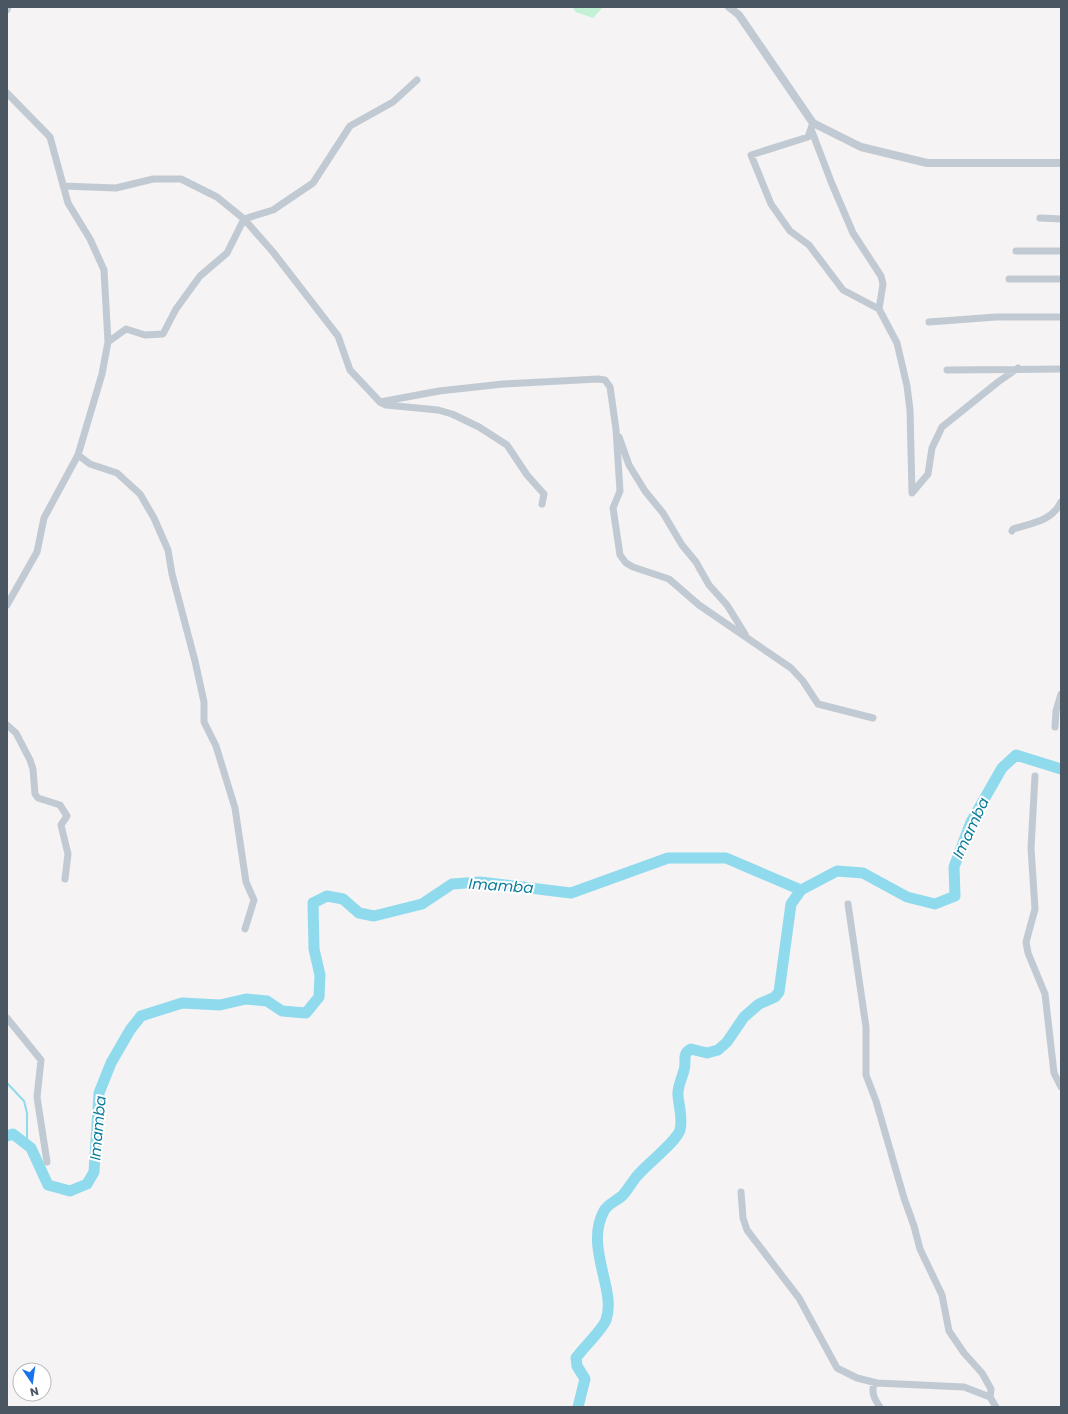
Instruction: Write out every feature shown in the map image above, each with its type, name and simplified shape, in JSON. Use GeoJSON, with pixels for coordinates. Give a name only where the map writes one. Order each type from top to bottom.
{"type":"FeatureCollection","features":[{"type":"Feature","properties":{"kind":"street"},"geometry":{"type":"LineString","coordinates":[[730,7],[739,15],[812,126],[832,184],[853,233],[881,276],[883,284],[879,309]]}},
{"type":"Feature","properties":{"kind":"street"},"geometry":{"type":"LineString","coordinates":[[108,342],[126,329],[144,336],[163,334],[176,310],[200,276],[227,253],[244,219],[273,210],[313,183],[350,126],[393,102],[417,80]]}},
{"type":"Feature","properties":{"kind":"street"},"geometry":{"type":"LineString","coordinates":[[7,93],[50,137],[62,186],[68,203],[90,239],[104,270],[108,342],[102,374],[78,454],[44,518],[37,552],[7,605]]}},
{"type":"Feature","properties":{"kind":"street"},"geometry":{"type":"LineString","coordinates":[[812,126],[861,147],[927,163],[1061,163]]}},
{"type":"Feature","properties":{"kind":"street"},"geometry":{"type":"LineString","coordinates":[[812,126],[808,137],[751,155],[771,204],[790,231],[809,245],[843,290],[879,309],[896,343],[907,386],[910,410],[912,493],[928,474],[932,448],[942,427],[998,382],[1018,368]]}},
{"type":"Feature","properties":{"kind":"street"},"geometry":{"type":"LineString","coordinates":[[62,186],[116,188],[153,179],[181,178],[216,197],[244,219],[273,252],[338,336],[350,370],[380,402],[386,405],[438,410],[452,414],[479,427],[507,445],[527,475],[544,494],[542,504]]}},
{"type":"Feature","properties":{"kind":"street"},"geometry":{"type":"LineString","coordinates":[[1040,218],[1061,219]]}},
{"type":"Feature","properties":{"kind":"street"},"geometry":{"type":"LineString","coordinates":[[1016,251],[1061,251]]}},
{"type":"Feature","properties":{"kind":"street"},"geometry":{"type":"LineString","coordinates":[[1009,279],[1061,279]]}},
{"type":"Feature","properties":{"kind":"street"},"geometry":{"type":"LineString","coordinates":[[929,322],[996,317],[1061,317]]}},
{"type":"Feature","properties":{"kind":"street"},"geometry":{"type":"LineString","coordinates":[[947,370],[1018,368],[1061,369]]}},
{"type":"Feature","properties":{"kind":"street"},"geometry":{"type":"LineString","coordinates":[[380,402],[439,391],[503,384],[598,379],[605,380],[610,387],[616,429],[620,491],[613,508],[620,555],[626,563],[633,567],[669,579],[699,605],[791,668],[803,680],[818,704],[874,718]]}},
{"type":"Feature","properties":{"kind":"street"},"geometry":{"type":"LineString","coordinates":[[616,429],[629,465],[645,491],[664,513],[682,545],[696,562],[709,585],[727,605],[747,637]]}},
{"type":"Feature","properties":{"kind":"street"},"geometry":{"type":"LineString","coordinates":[[78,454],[90,464],[117,473],[140,494],[154,518],[168,550],[172,574],[204,702],[204,722],[216,746],[235,808],[246,882],[254,900],[246,929]]}},
{"type":"Feature","properties":{"kind":"street"},"geometry":{"type":"LineString","coordinates":[[1012,532],[1013,529],[1048,518],[1057,510],[1061,502]]}},
{"type":"Feature","properties":{"kind":"street"},"geometry":{"type":"LineString","coordinates":[[1056,726],[1056,711],[1061,694]]}},
{"type":"Feature","properties":{"kind":"street"},"geometry":{"type":"LineString","coordinates":[[7,725],[16,733],[30,760],[33,769],[35,794],[38,798],[60,805],[67,816],[61,825],[68,854],[65,879]]}},
{"type":"Feature","properties":{"kind":"street"},"geometry":{"type":"LineString","coordinates":[[1035,776],[1030,848],[1035,909],[1026,942],[1028,953],[1045,994],[1054,1073],[1061,1087]]}},
{"type":"Feature","properties":{"kind":"street"},"geometry":{"type":"LineString","coordinates":[[848,904],[866,1027],[866,1075],[876,1101],[920,1249],[942,1295],[949,1331],[964,1353],[982,1373],[990,1389],[990,1397],[996,1407]]}},
{"type":"Feature","properties":{"kind":"street"},"geometry":{"type":"LineString","coordinates":[[7,1018],[41,1060],[37,1097],[47,1162]]}},
{"type":"Feature","properties":{"kind":"street"},"geometry":{"type":"LineString","coordinates":[[741,1192],[743,1218],[747,1230],[795,1292],[837,1368],[857,1378],[877,1383],[964,1387],[990,1397]]}},
{"type":"Feature","properties":{"kind":"street"},"geometry":{"type":"LineString","coordinates":[[877,1383],[874,1384],[873,1392],[874,1398],[880,1407]]}},
{"type":"Feature","properties":{"kind":"green space"},"geometry":{"type":"Polygon","coordinates":[[[572,7],[603,7],[593,18],[576,12],[572,7]]]}},
{"type":"Feature","properties":{"kind":"waterway","name":"Imamba"},"geometry":{"type":"LineString","coordinates":[[7,1136],[13,1134],[31,1148],[48,1185],[70,1191],[87,1184],[94,1172],[99,1093],[111,1063],[130,1030],[141,1016],[182,1003],[220,1005],[246,999],[267,1001],[282,1011],[306,1013],[319,997],[320,975],[314,949],[313,903],[327,896],[343,899],[359,913],[374,916],[422,904],[452,884],[480,882],[571,893],[668,858],[726,858],[801,890],[837,871],[863,873],[907,897],[935,904],[955,896],[954,867],[971,822],[1002,768],[1016,755],[1061,769]]}},
{"type":"Feature","properties":{"kind":"waterway"},"geometry":{"type":"LineString","coordinates":[[578,1407],[585,1379],[577,1366],[576,1358],[604,1324],[608,1308],[608,1295],[597,1239],[599,1225],[604,1211],[608,1206],[623,1195],[641,1171],[678,1135],[681,1121],[678,1093],[685,1067],[686,1053],[691,1049],[707,1053],[718,1050],[727,1042],[744,1017],[759,1004],[775,997],[779,992],[791,904],[801,890]]}},
{"type":"Feature","properties":{"kind":"waterway"},"geometry":{"type":"LineString","coordinates":[[7,1083],[24,1101],[27,1113],[27,1144]]}}]}
